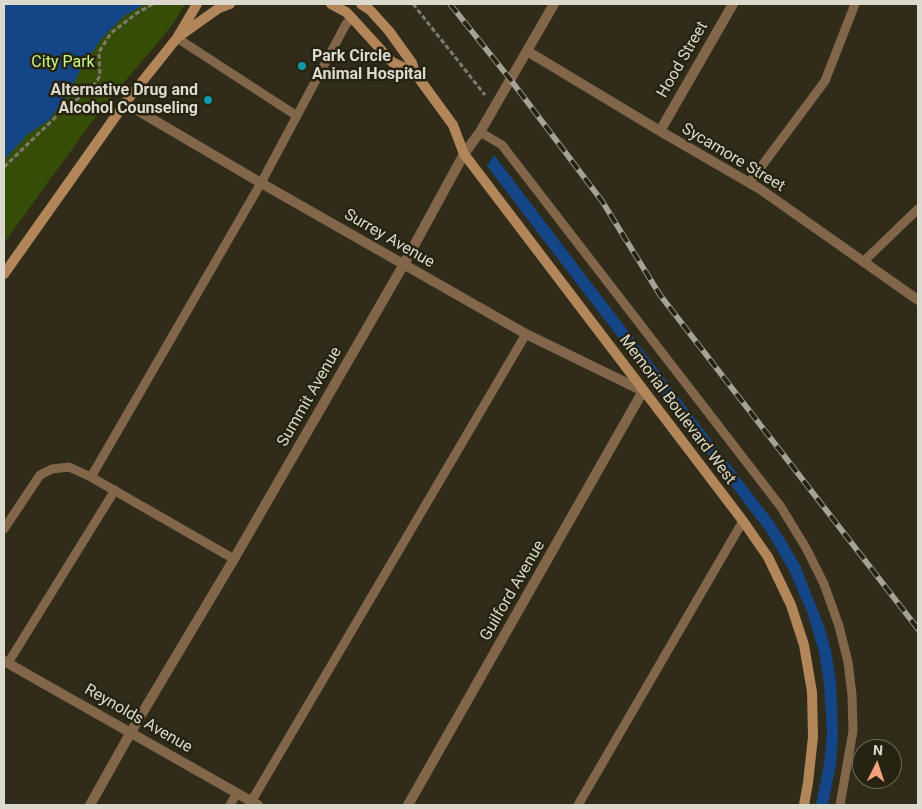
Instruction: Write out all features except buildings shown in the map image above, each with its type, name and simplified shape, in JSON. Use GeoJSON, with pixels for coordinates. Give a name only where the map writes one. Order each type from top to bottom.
{"type":"FeatureCollection","features":[{"type":"Feature","properties":{"kind":"street"},"geometry":{"type":"LineString","coordinates":[[4,274],[125,103],[176,38],[197,4]]}},
{"type":"Feature","properties":{"kind":"street"},"geometry":{"type":"LineString","coordinates":[[176,38],[219,8],[230,4]]}},
{"type":"Feature","properties":{"kind":"street","name":"Memorial Boulevard West"},"geometry":{"type":"LineString","coordinates":[[331,4],[346,12],[392,62],[415,73]]}},
{"type":"Feature","properties":{"kind":"street","name":"Memorial Boulevard West"},"geometry":{"type":"LineString","coordinates":[[361,4],[389,31],[412,63],[415,73],[453,124],[464,154],[743,521],[768,557],[791,605],[804,645],[812,692],[813,737],[804,805]]}},
{"type":"Feature","properties":{"kind":"street"},"geometry":{"type":"LineString","coordinates":[[375,4],[380,21]]}},
{"type":"Feature","properties":{"kind":"street","name":"Summit Avenue"},"geometry":{"type":"LineString","coordinates":[[90,805],[404,264],[464,154],[480,132],[554,4]]}},
{"type":"Feature","properties":{"kind":"street","name":"Hood Street"},"geometry":{"type":"LineString","coordinates":[[660,131],[733,4]]}},
{"type":"Feature","properties":{"kind":"street","name":"Sycamore Street"},"geometry":{"type":"LineString","coordinates":[[527,51],[749,182],[918,300]]}},
{"type":"Feature","properties":{"kind":"street","name":"Surrey Avenue"},"geometry":{"type":"LineString","coordinates":[[125,103],[526,334],[643,391]]}},
{"type":"Feature","properties":{"kind":"street","name":"Guilford Avenue"},"geometry":{"type":"LineString","coordinates":[[408,805],[643,391]]}},
{"type":"Feature","properties":{"kind":"street","name":"Reynolds Avenue"},"geometry":{"type":"LineString","coordinates":[[6,662],[254,803]]}},
{"type":"Feature","properties":{"kind":"lane"},"geometry":{"type":"LineString","coordinates":[[749,182],[825,81],[855,4]]}},
{"type":"Feature","properties":{"kind":"lane"},"geometry":{"type":"LineString","coordinates":[[92,477],[261,183],[346,24],[352,18]]}},
{"type":"Feature","properties":{"kind":"lane"},"geometry":{"type":"LineString","coordinates":[[176,38],[297,116]]}},
{"type":"Feature","properties":{"kind":"lane"},"geometry":{"type":"LineString","coordinates":[[480,132],[502,145],[781,507],[806,548],[824,584],[839,626],[848,662],[852,695],[853,731],[840,805]]}},
{"type":"Feature","properties":{"kind":"lane"},"geometry":{"type":"LineString","coordinates":[[863,262],[918,209]]}},
{"type":"Feature","properties":{"kind":"lane"},"geometry":{"type":"LineString","coordinates":[[254,803],[526,334]]}},
{"type":"Feature","properties":{"kind":"lane"},"geometry":{"type":"LineString","coordinates":[[4,529],[40,475],[52,469],[69,467],[92,477],[234,559]]}},
{"type":"Feature","properties":{"kind":"lane"},"geometry":{"type":"LineString","coordinates":[[6,662],[115,490]]}},
{"type":"Feature","properties":{"kind":"lane"},"geometry":{"type":"LineString","coordinates":[[578,805],[743,521]]}},
{"type":"Feature","properties":{"kind":"lane"},"geometry":{"type":"LineString","coordinates":[[230,805],[237,793]]}},
{"type":"Feature","properties":{"kind":"path"},"geometry":{"type":"LineString","coordinates":[[4,167],[63,110],[92,88],[100,76],[99,52],[111,33],[137,12],[154,4]]}},
{"type":"Feature","properties":{"kind":"path"},"geometry":{"type":"LineString","coordinates":[[413,4],[485,95]]}},
{"type":"Feature","properties":{"kind":"green space","name":"City Park"},"geometry":{"type":"Polygon","coordinates":[[[4,4],[185,4],[160,40],[102,108],[4,243],[4,4]]]}},
{"type":"Feature","properties":{"kind":"water"},"geometry":{"type":"Polygon","coordinates":[[[4,4],[145,4],[124,16],[102,38],[82,67],[66,98],[49,120],[28,134],[4,160],[4,4]]]}},
{"type":"Feature","properties":{"kind":"water"},"geometry":{"type":"Polygon","coordinates":[[[494,155],[776,525],[800,565],[824,626],[831,650],[836,682],[838,734],[836,764],[828,805],[816,805],[827,734],[824,683],[819,652],[807,612],[789,570],[766,531],[487,166],[494,155]]]}},
{"type":"Feature","properties":{"kind":"railway"},"geometry":{"type":"LineString","coordinates":[[450,4],[510,79],[602,201],[660,295],[918,629]]}},
{"type":"Feature","properties":{"kind":"place","name":"Park Circle Animal Hospital"},"geometry":{"type":"Point","coordinates":[302,66]}},
{"type":"Feature","properties":{"kind":"place","name":"Alternative Drug and Alcohol Counseling"},"geometry":{"type":"Point","coordinates":[208,100]}}]}
